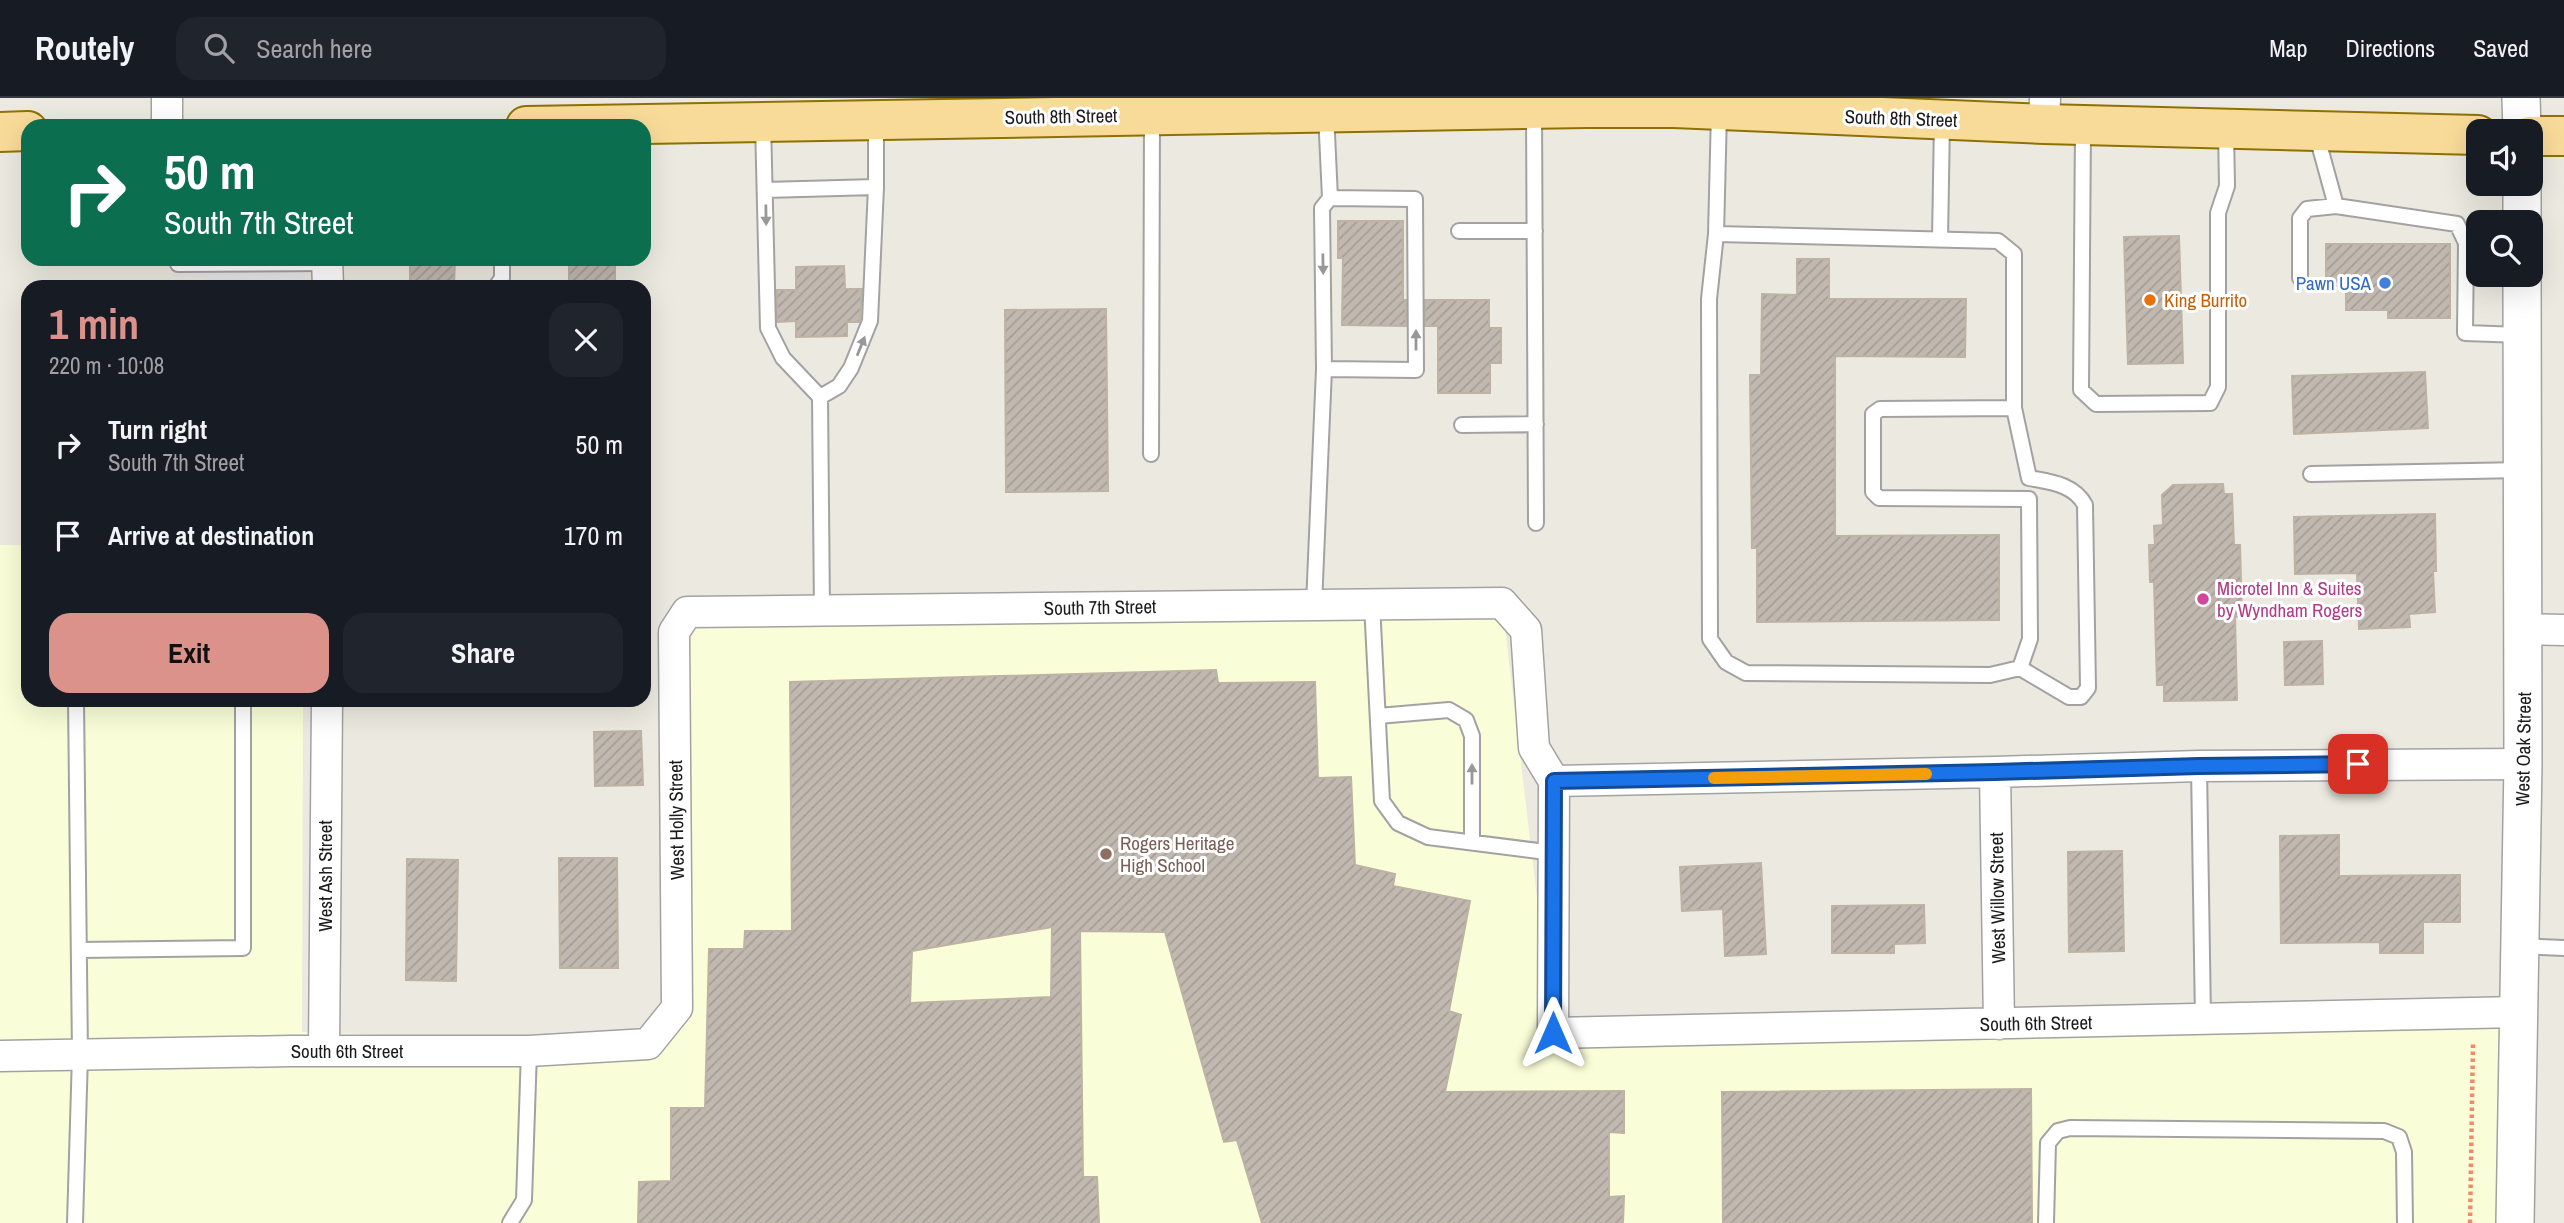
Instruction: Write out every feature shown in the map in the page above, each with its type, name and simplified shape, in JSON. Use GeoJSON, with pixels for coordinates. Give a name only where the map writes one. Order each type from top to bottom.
{"type":"FeatureCollection","features":[{"type":"Feature","properties":{"kind":"main road","name":"South 8th Street"},"geometry":{"type":"LineString","coordinates":[[651,124],[876,120],[1152,106],[1326,112],[1534,108],[1587,103],[1942,120],[2044,111],[2082,125],[2466,135]]}},
{"type":"Feature","properties":{"kind":"main road"},"geometry":{"type":"LineString","coordinates":[[0,132],[21,131]]}},
{"type":"Feature","properties":{"kind":"main road"},"geometry":{"type":"LineString","coordinates":[[2543,136],[2564,136]]}},
{"type":"Feature","properties":{"kind":"street"},"geometry":{"type":"LineString","coordinates":[[167,98],[167,119]]}},
{"type":"Feature","properties":{"kind":"street"},"geometry":{"type":"LineString","coordinates":[[2521,98],[2522,119]]}},
{"type":"Feature","properties":{"kind":"street","name":"West Oak Street"},"geometry":{"type":"LineString","coordinates":[[2515,1223],[2523,764],[2522,287]]}},
{"type":"Feature","properties":{"kind":"street","name":"South 7th Street"},"geometry":{"type":"LineString","coordinates":[[674,632],[687,612],[1502,603],[1526,629],[1534,748],[1554,781]]}},
{"type":"Feature","properties":{"kind":"street"},"geometry":{"type":"LineString","coordinates":[[2524,629],[2564,629]]}},
{"type":"Feature","properties":{"kind":"street","name":"West Holly Street"},"geometry":{"type":"LineString","coordinates":[[674,632],[677,1008]]}},
{"type":"Feature","properties":{"kind":"street","name":"West Ash Street"},"geometry":{"type":"LineString","coordinates":[[324,1051],[327,707]]}},
{"type":"Feature","properties":{"kind":"street"},"geometry":{"type":"LineString","coordinates":[[1554,853],[1554,781],[2199,766],[2523,764]]}},
{"type":"Feature","properties":{"kind":"street","name":"West Willow Street"},"geometry":{"type":"LineString","coordinates":[[1995,772],[1999,1024]]}},
{"type":"Feature","properties":{"kind":"street","name":"South 6th Street"},"geometry":{"type":"LineString","coordinates":[[1554,853],[1553,1033],[2519,1012]]}},
{"type":"Feature","properties":{"kind":"street","name":"South 6th Street"},"geometry":{"type":"LineString","coordinates":[[0,1056],[529,1051],[648,1044],[677,1008]]}},
{"type":"Feature","properties":{"kind":"lane"},"geometry":{"type":"LineString","coordinates":[[1151,454],[1152,106]]}},
{"type":"Feature","properties":{"kind":"lane"},"geometry":{"type":"LineString","coordinates":[[1534,108],[1536,523]]}},
{"type":"Feature","properties":{"kind":"lane"},"geometry":{"type":"LineString","coordinates":[[1719,110],[1716,234],[1709,299],[1710,639],[1726,662],[1746,673],[1990,675],[2020,668],[2069,697],[2081,697],[2088,688],[2085,505],[2080,496],[2058,483],[2029,478]]}},
{"type":"Feature","properties":{"kind":"lane"},"geometry":{"type":"LineString","coordinates":[[1314,605],[1324,369],[1322,208],[1330,198],[1326,112]]}},
{"type":"Feature","properties":{"kind":"lane"},"geometry":{"type":"LineString","coordinates":[[820,397],[839,386],[851,368],[870,321],[876,120]]}},
{"type":"Feature","properties":{"kind":"lane"},"geometry":{"type":"LineString","coordinates":[[1940,240],[1942,120]]}},
{"type":"Feature","properties":{"kind":"lane"},"geometry":{"type":"LineString","coordinates":[[763,122],[768,328],[783,358],[820,397],[822,611]]}},
{"type":"Feature","properties":{"kind":"lane"},"geometry":{"type":"LineString","coordinates":[[2082,125],[2081,390],[2096,404],[2210,403],[2218,387],[2218,213],[2227,186],[2226,129]]}},
{"type":"Feature","properties":{"kind":"lane"},"geometry":{"type":"LineString","coordinates":[[2316,131],[2336,206]]}},
{"type":"Feature","properties":{"kind":"lane"},"geometry":{"type":"LineString","coordinates":[[765,190],[876,187]]}},
{"type":"Feature","properties":{"kind":"lane"},"geometry":{"type":"LineString","coordinates":[[1324,369],[1416,370],[1415,199],[1330,198]]}},
{"type":"Feature","properties":{"kind":"lane"},"geometry":{"type":"LineString","coordinates":[[2300,278],[2300,218],[2307,209],[2336,206],[2457,224],[2466,235]]}},
{"type":"Feature","properties":{"kind":"lane"},"geometry":{"type":"LineString","coordinates":[[1459,231],[1535,231]]}},
{"type":"Feature","properties":{"kind":"lane"},"geometry":{"type":"LineString","coordinates":[[1716,234],[1998,241],[2014,254],[2014,408],[2029,478],[2030,639],[2020,668]]}},
{"type":"Feature","properties":{"kind":"lane"},"geometry":{"type":"LineString","coordinates":[[228,266],[328,270]]}},
{"type":"Feature","properties":{"kind":"lane"},"geometry":{"type":"LineString","coordinates":[[2469,287],[2465,333],[2523,335]]}},
{"type":"Feature","properties":{"kind":"lane"},"geometry":{"type":"LineString","coordinates":[[2014,408],[1880,409],[1873,414],[1873,492],[1879,498],[2029,499]]}},
{"type":"Feature","properties":{"kind":"lane"},"geometry":{"type":"LineString","coordinates":[[1462,425],[1536,425]]}},
{"type":"Feature","properties":{"kind":"lane"},"geometry":{"type":"LineString","coordinates":[[2311,474],[2523,470]]}},
{"type":"Feature","properties":{"kind":"lane"},"geometry":{"type":"LineString","coordinates":[[1372,604],[1382,801],[1398,823],[1428,837],[1554,853]]}},
{"type":"Feature","properties":{"kind":"lane"},"geometry":{"type":"LineString","coordinates":[[75,1223],[80,1055],[76,707]]}},
{"type":"Feature","properties":{"kind":"lane"},"geometry":{"type":"LineString","coordinates":[[79,950],[243,948],[243,707]]}},
{"type":"Feature","properties":{"kind":"lane"},"geometry":{"type":"LineString","coordinates":[[1378,716],[1449,710],[1466,720],[1472,736],[1472,842]]}},
{"type":"Feature","properties":{"kind":"lane"},"geometry":{"type":"LineString","coordinates":[[2199,766],[2203,1019]]}},
{"type":"Feature","properties":{"kind":"lane"},"geometry":{"type":"LineString","coordinates":[[2518,946],[2564,948]]}},
{"type":"Feature","properties":{"kind":"lane"},"geometry":{"type":"LineString","coordinates":[[510,1223],[524,1200],[529,1051]]}},
{"type":"Feature","properties":{"kind":"lane"},"geometry":{"type":"LineString","coordinates":[[2046,1223],[2048,1143],[2058,1131],[2084,1128],[2384,1131],[2399,1137],[2404,1152],[2405,1223]]}},
{"type":"Feature","properties":{"kind":"shaded area"},"geometry":{"type":"Polygon","coordinates":[[[173,266],[305,266],[305,279],[173,278],[173,266]]]}},
{"type":"Feature","properties":{"kind":"shaded area","name":"Rogers Heritage High School"},"geometry":{"type":"Polygon","coordinates":[[[0,545],[21,545],[21,707],[303,707],[302,1032],[648,1044],[677,1008],[687,612],[1502,603],[1553,1033],[2519,1012],[2515,1223],[0,1223],[0,545]]]}},
{"type":"Feature","properties":{"kind":"building"},"geometry":{"type":"Polygon","coordinates":[[[1338,221],[1403,221],[1403,300],[1406,300],[1406,326],[1342,325],[1343,258],[1338,258],[1338,221]]]}},
{"type":"Feature","properties":{"kind":"building"},"geometry":{"type":"Polygon","coordinates":[[[2179,236],[2183,363],[2128,364],[2124,237],[2179,236]]]}},
{"type":"Feature","properties":{"kind":"building"},"geometry":{"type":"Polygon","coordinates":[[[2326,244],[2450,244],[2450,318],[2388,318],[2388,310],[2346,310],[2346,286],[2326,286],[2326,244]]]}},
{"type":"Feature","properties":{"kind":"building"},"geometry":{"type":"Polygon","coordinates":[[[1797,259],[1829,259],[1829,299],[1966,299],[1965,357],[1835,356],[1835,536],[1999,535],[1999,620],[1757,622],[1757,548],[1752,548],[1750,375],[1761,375],[1762,294],[1797,295],[1797,259]]]}},
{"type":"Feature","properties":{"kind":"building"},"geometry":{"type":"Polygon","coordinates":[[[410,266],[455,266],[454,280],[410,280],[410,266]]]}},
{"type":"Feature","properties":{"kind":"building"},"geometry":{"type":"Polygon","coordinates":[[[569,266],[615,266],[615,280],[569,280],[569,266]]]}},
{"type":"Feature","properties":{"kind":"building"},"geometry":{"type":"Polygon","coordinates":[[[844,266],[845,289],[862,289],[860,319],[859,322],[847,322],[847,336],[796,337],[796,321],[777,322],[777,290],[796,290],[796,267],[844,266]]]}},
{"type":"Feature","properties":{"kind":"building"},"geometry":{"type":"Polygon","coordinates":[[[1425,300],[1489,300],[1489,328],[1501,328],[1501,363],[1490,363],[1490,393],[1438,393],[1438,326],[1425,326],[1425,300]]]}},
{"type":"Feature","properties":{"kind":"building"},"geometry":{"type":"Polygon","coordinates":[[[1106,309],[1108,491],[1006,492],[1005,310],[1106,309]]]}},
{"type":"Feature","properties":{"kind":"building"},"geometry":{"type":"Polygon","coordinates":[[[2425,372],[2428,428],[2294,434],[2292,376],[2425,372]]]}},
{"type":"Feature","properties":{"kind":"building","name":"Microtel Inn & Suites by Wyndham Rogers"},"geometry":{"type":"Polygon","coordinates":[[[2223,484],[2224,494],[2232,494],[2234,545],[2240,545],[2242,616],[2235,617],[2237,700],[2164,701],[2164,685],[2157,685],[2154,582],[2150,582],[2149,545],[2155,545],[2154,526],[2163,525],[2162,495],[2173,485],[2223,484]]]}},
{"type":"Feature","properties":{"kind":"building"},"geometry":{"type":"Polygon","coordinates":[[[2435,514],[2435,612],[2409,614],[2410,627],[2359,629],[2357,573],[2295,574],[2294,517],[2435,514]]]}},
{"type":"Feature","properties":{"kind":"building"},"geometry":{"type":"Polygon","coordinates":[[[2322,641],[2323,684],[2285,685],[2284,642],[2322,641]]]}},
{"type":"Feature","properties":{"kind":"building"},"geometry":{"type":"Polygon","coordinates":[[[1216,670],[1218,683],[1315,682],[1318,778],[1351,777],[1355,865],[1395,874],[1393,886],[1470,901],[1449,1011],[1461,1015],[1445,1092],[1624,1091],[1624,1133],[1609,1132],[1609,1197],[1624,1196],[1623,1223],[1262,1223],[1237,1140],[1224,1142],[1165,932],[1080,931],[1083,1177],[1097,1177],[1099,1223],[638,1223],[639,1182],[671,1181],[671,1108],[705,1108],[709,949],[744,949],[745,931],[792,931],[790,682],[1216,670]],[[1052,927],[912,951],[910,1003],[1051,997],[1052,927]]]}},
{"type":"Feature","properties":{"kind":"building"},"geometry":{"type":"Polygon","coordinates":[[[641,731],[643,785],[595,786],[594,732],[641,731]]]}},
{"type":"Feature","properties":{"kind":"building"},"geometry":{"type":"Polygon","coordinates":[[[2339,835],[2339,876],[2460,875],[2460,922],[2423,922],[2423,953],[2380,953],[2380,942],[2281,943],[2280,836],[2339,835]]]}},
{"type":"Feature","properties":{"kind":"building"},"geometry":{"type":"Polygon","coordinates":[[[2122,851],[2124,951],[2069,952],[2068,852],[2122,851]]]}},
{"type":"Feature","properties":{"kind":"building"},"geometry":{"type":"Polygon","coordinates":[[[559,858],[617,858],[618,968],[560,968],[559,858]]]}},
{"type":"Feature","properties":{"kind":"building"},"geometry":{"type":"Polygon","coordinates":[[[407,859],[458,860],[456,981],[406,980],[407,859]]]}},
{"type":"Feature","properties":{"kind":"building"},"geometry":{"type":"Polygon","coordinates":[[[1761,863],[1766,954],[1725,956],[1723,909],[1682,911],[1680,867],[1761,863]]]}},
{"type":"Feature","properties":{"kind":"building"},"geometry":{"type":"Polygon","coordinates":[[[1924,905],[1925,943],[1894,944],[1894,953],[1832,953],[1832,906],[1924,905]]]}},
{"type":"Feature","properties":{"kind":"building"},"geometry":{"type":"Polygon","coordinates":[[[2031,1089],[2032,1222],[1723,1223],[1722,1092],[2031,1089]]]}},
{"type":"Feature","properties":{"kind":"slow traffic"},"geometry":{"type":"LineString","coordinates":[[1714,778],[1926,774]]}},
{"type":"Feature","properties":{"kind":"place","name":"Pawn USA"},"geometry":{"type":"Point","coordinates":[2385,283]}},
{"type":"Feature","properties":{"kind":"place","name":"King Burrito"},"geometry":{"type":"Point","coordinates":[2150,300]}},
{"type":"Feature","properties":{"kind":"place","name":"Microtel Inn & Suites by Wyndham Rogers"},"geometry":{"type":"Point","coordinates":[2203,599]}},
{"type":"Feature","properties":{"kind":"place","name":"Rogers Heritage High School"},"geometry":{"type":"Point","coordinates":[1106,854]}},
{"type":"Feature","properties":{"kind":"route"},"geometry":{"type":"LineString","coordinates":[[1553,1033],[1554,781],[2358,764]]}}]}
